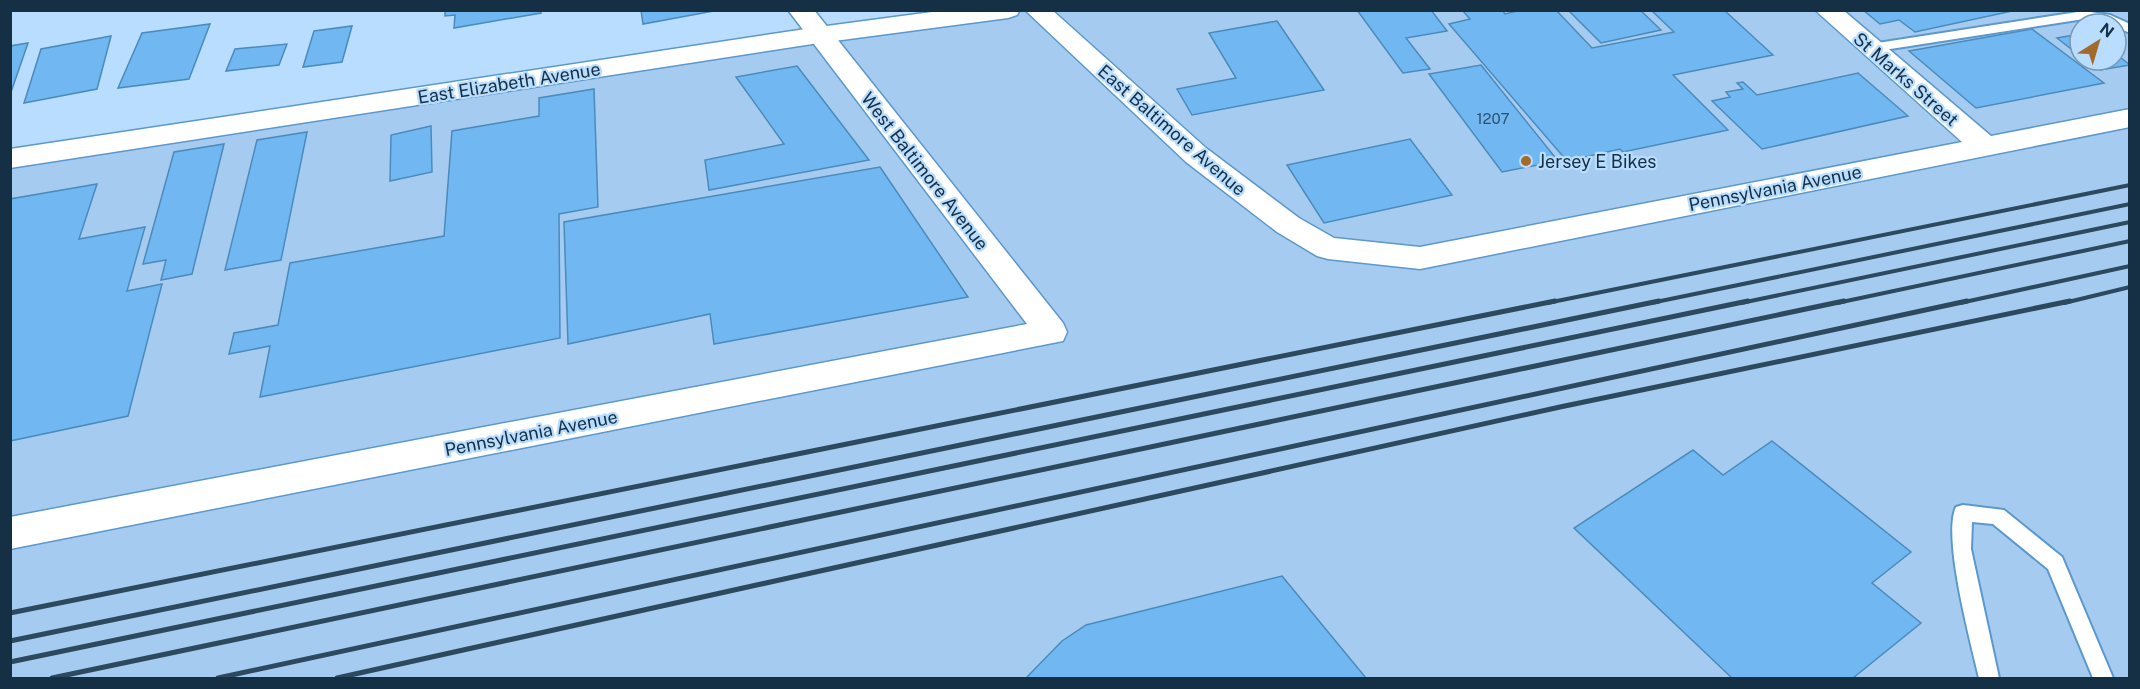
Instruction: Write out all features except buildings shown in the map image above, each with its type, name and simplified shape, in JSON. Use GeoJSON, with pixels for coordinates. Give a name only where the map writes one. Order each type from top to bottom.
{"type":"FeatureCollection","features":[{"type":"Feature","properties":{"kind":"street","name":"West Baltimore Avenue"},"geometry":{"type":"LineString","coordinates":[[800,10],[1051,332]]}},
{"type":"Feature","properties":{"kind":"street","name":"East Elizabeth Avenue"},"geometry":{"type":"LineString","coordinates":[[10,159],[819,35],[1008,10]]}},
{"type":"Feature","properties":{"kind":"street","name":"East Baltimore Avenue"},"geometry":{"type":"LineString","coordinates":[[1037,10],[1196,155],[1288,225],[1328,248],[1420,258]]}},
{"type":"Feature","properties":{"kind":"street","name":"St Marks Street"},"geometry":{"type":"LineString","coordinates":[[1827,10],[1986,147]]}},
{"type":"Feature","properties":{"kind":"street","name":"Pennsylvania Avenue"},"geometry":{"type":"LineString","coordinates":[[1420,258],[2130,118]]}},
{"type":"Feature","properties":{"kind":"street","name":"Pennsylvania Avenue"},"geometry":{"type":"LineString","coordinates":[[10,533],[1051,332]]}},
{"type":"Feature","properties":{"kind":"lane"},"geometry":{"type":"LineString","coordinates":[[1871,48],[2084,15],[2106,18],[2130,29]]}},
{"type":"Feature","properties":{"kind":"lane"},"geometry":{"type":"LineString","coordinates":[[1989,678],[1962,549],[1963,513],[1997,516],[2055,563],[2103,678]]}},
{"type":"Feature","properties":{"kind":"shaded area"},"geometry":{"type":"Polygon","coordinates":[[[1011,11],[2129,11],[2129,678],[11,678],[11,160],[1011,11]]]}},
{"type":"Feature","properties":{"kind":"railway"},"geometry":{"type":"LineString","coordinates":[[1547,303],[2130,185]]}},
{"type":"Feature","properties":{"kind":"railway"},"geometry":{"type":"LineString","coordinates":[[1651,303],[2130,204]]}},
{"type":"Feature","properties":{"kind":"railway"},"geometry":{"type":"LineString","coordinates":[[1741,303],[2130,222]]}},
{"type":"Feature","properties":{"kind":"railway"},"geometry":{"type":"LineString","coordinates":[[1837,303],[2130,241]]}},
{"type":"Feature","properties":{"kind":"railway"},"geometry":{"type":"LineString","coordinates":[[1960,303],[2130,266]]}},
{"type":"Feature","properties":{"kind":"railway"},"geometry":{"type":"LineString","coordinates":[[2064,303],[2130,287]]}},
{"type":"Feature","properties":{"kind":"railway"},"geometry":{"type":"LineString","coordinates":[[10,613],[1555,301]]}},
{"type":"Feature","properties":{"kind":"railway"},"geometry":{"type":"LineString","coordinates":[[10,641],[1659,301]]}},
{"type":"Feature","properties":{"kind":"railway"},"geometry":{"type":"LineString","coordinates":[[10,662],[1748,301]]}},
{"type":"Feature","properties":{"kind":"railway"},"geometry":{"type":"LineString","coordinates":[[52,678],[1844,301]]}},
{"type":"Feature","properties":{"kind":"railway"},"geometry":{"type":"LineString","coordinates":[[218,678],[1967,301]]}},
{"type":"Feature","properties":{"kind":"railway"},"geometry":{"type":"LineString","coordinates":[[337,678],[1560,407],[2070,301]]}},
{"type":"Feature","properties":{"kind":"place","name":"Jersey E Bikes"},"geometry":{"type":"Point","coordinates":[1526,161]}}]}
